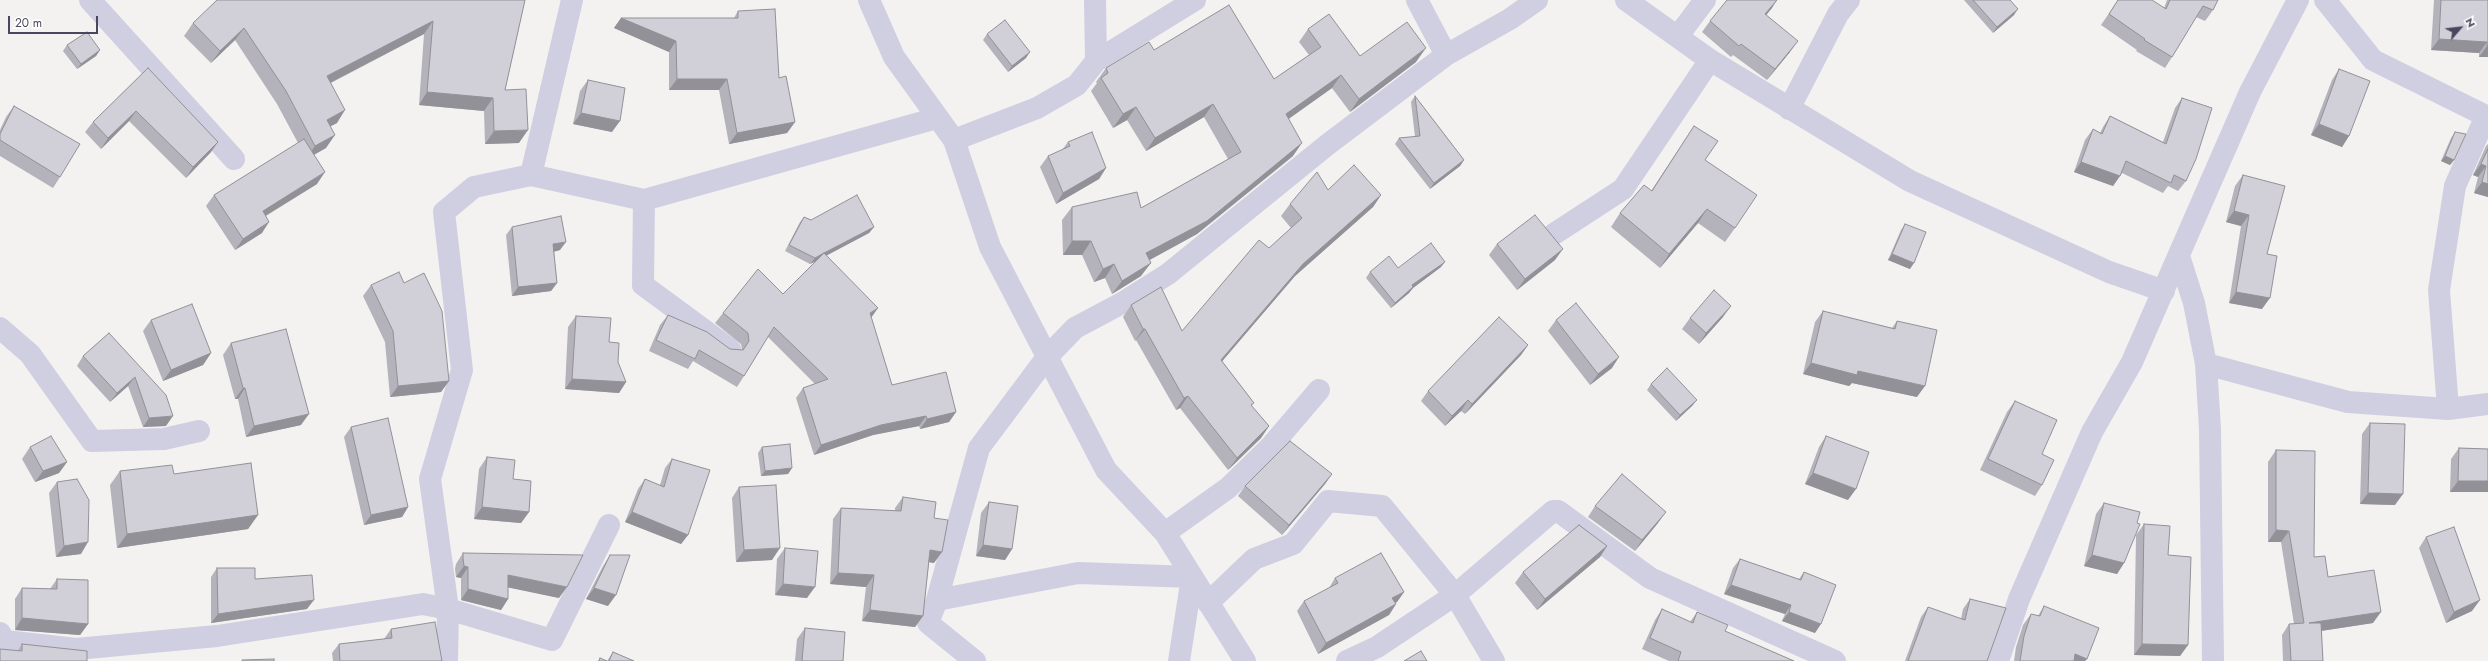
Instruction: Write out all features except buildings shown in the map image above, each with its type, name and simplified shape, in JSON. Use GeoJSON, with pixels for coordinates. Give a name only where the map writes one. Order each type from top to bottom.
{"type":"FeatureCollection","features":[{"type":"Feature","properties":{"kind":"street"},"geometry":{"type":"LineString","coordinates":[[90,0],[234,159]]}},
{"type":"Feature","properties":{"kind":"street"},"geometry":{"type":"LineString","coordinates":[[530,175],[572,0]]}},
{"type":"Feature","properties":{"kind":"street"},"geometry":{"type":"LineString","coordinates":[[869,0],[894,56],[954,140],[990,247],[1106,470],[1165,533],[1245,661]]}},
{"type":"Feature","properties":{"kind":"street"},"geometry":{"type":"LineString","coordinates":[[1095,0],[1096,61]]}},
{"type":"Feature","properties":{"kind":"street"},"geometry":{"type":"LineString","coordinates":[[954,140],[1037,108],[1077,85],[1096,61],[1195,0]]}},
{"type":"Feature","properties":{"kind":"street"},"geometry":{"type":"LineString","coordinates":[[1416,0],[1446,55]]}},
{"type":"Feature","properties":{"kind":"street"},"geometry":{"type":"LineString","coordinates":[[975,661],[928,623],[937,600],[978,448],[1047,357],[1075,328],[1122,303],[1168,274],[1327,145],[1446,55],[1510,19],[1537,0]]}},
{"type":"Feature","properties":{"kind":"street"},"geometry":{"type":"LineString","coordinates":[[1626,0],[1710,60],[1910,181],[2108,272],[2164,291]]}},
{"type":"Feature","properties":{"kind":"street"},"geometry":{"type":"LineString","coordinates":[[1678,36],[1705,0]]}},
{"type":"Feature","properties":{"kind":"street"},"geometry":{"type":"LineString","coordinates":[[1789,109],[1838,14],[1849,0]]}},
{"type":"Feature","properties":{"kind":"street"},"geometry":{"type":"LineString","coordinates":[[1998,661],[2019,599],[2092,432],[2132,362],[2250,92],[2298,0]]}},
{"type":"Feature","properties":{"kind":"street"},"geometry":{"type":"LineString","coordinates":[[2325,0],[2373,60],[2487,116],[2455,186],[2439,290],[2448,409]]}},
{"type":"Feature","properties":{"kind":"street"},"geometry":{"type":"LineString","coordinates":[[1554,234],[1623,189],[1710,60]]}},
{"type":"Feature","properties":{"kind":"street"},"geometry":{"type":"LineString","coordinates":[[447,661],[448,609],[430,479],[462,370],[444,212],[474,187],[530,175],[644,200],[937,118]]}},
{"type":"Feature","properties":{"kind":"street"},"geometry":{"type":"LineString","coordinates":[[644,200],[643,285],[730,349]]}},
{"type":"Feature","properties":{"kind":"street"},"geometry":{"type":"LineString","coordinates":[[2179,256],[2194,303],[2206,364],[2210,430],[2213,661]]}},
{"type":"Feature","properties":{"kind":"street"},"geometry":{"type":"LineString","coordinates":[[0,328],[30,354],[92,441],[164,439],[199,431]]}},
{"type":"Feature","properties":{"kind":"street"},"geometry":{"type":"LineString","coordinates":[[2206,364],[2348,402],[2448,409],[2488,404]]}},
{"type":"Feature","properties":{"kind":"street"},"geometry":{"type":"LineString","coordinates":[[1165,533],[1228,488],[1272,445],[1319,390]]}},
{"type":"Feature","properties":{"kind":"street"},"geometry":{"type":"LineString","coordinates":[[1208,603],[1254,559],[1293,544],[1328,501],[1382,506],[1455,595],[1494,661]]}},
{"type":"Feature","properties":{"kind":"street"},"geometry":{"type":"LineString","coordinates":[[1347,661],[1377,647],[1455,595],[1548,513],[1558,511],[1650,578],[1836,661]]}},
{"type":"Feature","properties":{"kind":"street"},"geometry":{"type":"LineString","coordinates":[[0,633],[5,641],[76,649],[217,636],[423,604],[448,609],[552,640],[609,525]]}},
{"type":"Feature","properties":{"kind":"street"},"geometry":{"type":"LineString","coordinates":[[937,600],[1078,573],[1192,577]]}},
{"type":"Feature","properties":{"kind":"street"},"geometry":{"type":"LineString","coordinates":[[1179,661],[1192,577]]}}]}
